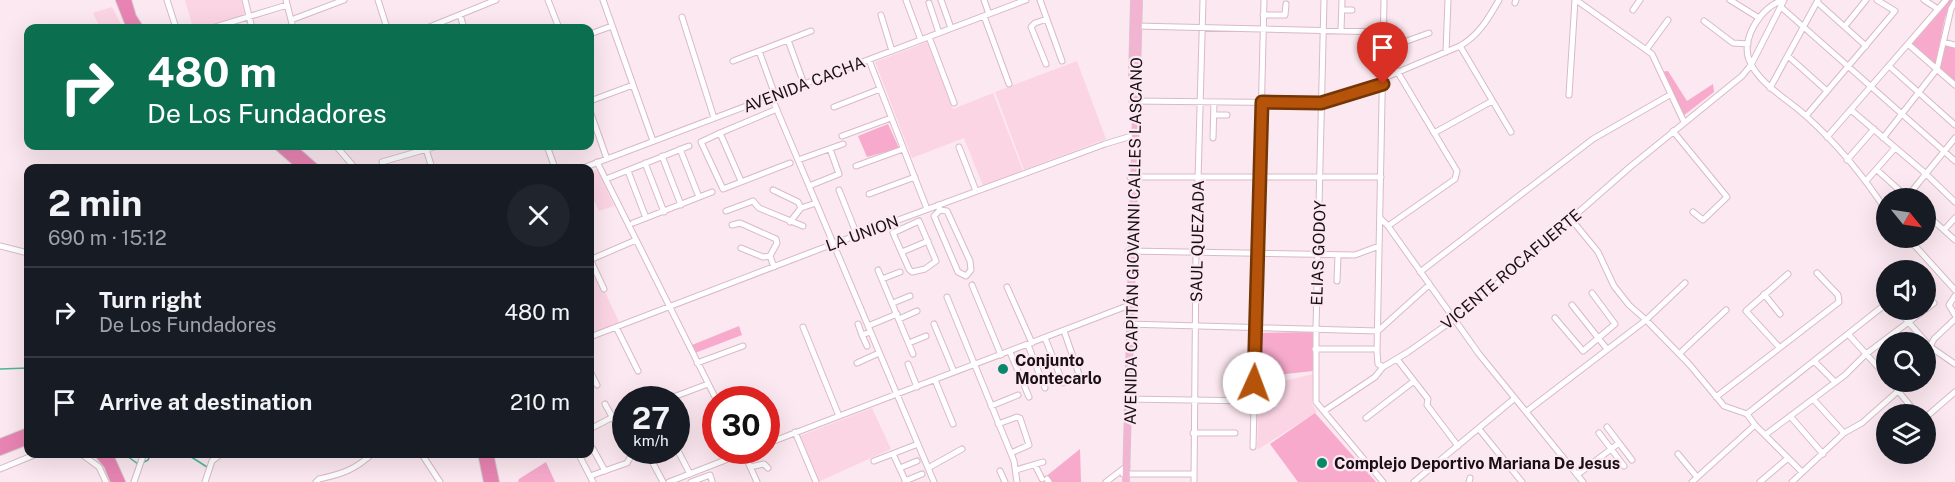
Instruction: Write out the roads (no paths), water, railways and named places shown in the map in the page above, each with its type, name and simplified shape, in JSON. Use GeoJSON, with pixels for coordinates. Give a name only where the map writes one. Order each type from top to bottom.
{"type":"FeatureCollection","features":[{"type":"Feature","properties":{"kind":"highway"},"geometry":{"type":"LineString","coordinates":[[120,0],[128,24]]}},
{"type":"Feature","properties":{"kind":"highway"},"geometry":{"type":"LineString","coordinates":[[127,0],[136,24]]}},
{"type":"Feature","properties":{"kind":"highway"},"geometry":{"type":"LineString","coordinates":[[283,150],[298,164]]}},
{"type":"Feature","properties":{"kind":"highway"},"geometry":{"type":"LineString","coordinates":[[295,150],[310,164]]}},
{"type":"Feature","properties":{"kind":"highway"},"geometry":{"type":"LineString","coordinates":[[0,443],[24,434]]}},
{"type":"Feature","properties":{"kind":"highway"},"geometry":{"type":"LineString","coordinates":[[0,451],[24,442]]}},
{"type":"Feature","properties":{"kind":"highway"},"geometry":{"type":"LineString","coordinates":[[102,458],[108,465],[115,482]]}},
{"type":"Feature","properties":{"kind":"highway"},"geometry":{"type":"LineString","coordinates":[[111,458],[126,482]]}},
{"type":"Feature","properties":{"kind":"highway"},"geometry":{"type":"LineString","coordinates":[[483,458],[488,482]]}},
{"type":"Feature","properties":{"kind":"highway"},"geometry":{"type":"LineString","coordinates":[[490,458],[495,482]]}},
{"type":"Feature","properties":{"kind":"highway"},"geometry":{"type":"LineString","coordinates":[[118,471],[122,482]]}},
{"type":"Feature","properties":{"kind":"main road"},"geometry":{"type":"LineString","coordinates":[[116,0],[124,13]]}},
{"type":"Feature","properties":{"kind":"main road"},"geometry":{"type":"LineString","coordinates":[[1134,0],[1136,26]]}},
{"type":"Feature","properties":{"kind":"main road"},"geometry":{"type":"LineString","coordinates":[[1129,324],[1127,306],[1136,26],[1139,0]]}},
{"type":"Feature","properties":{"kind":"main road","name":"AVENIDA CAPITÁN GIOVANNI CALLES LASCANO"},"geometry":{"type":"LineString","coordinates":[[1125,475],[1130,251]]}},
{"type":"Feature","properties":{"kind":"street"},"geometry":{"type":"LineString","coordinates":[[167,0],[175,24]]}},
{"type":"Feature","properties":{"kind":"street"},"geometry":{"type":"LineString","coordinates":[[245,0],[251,24]]}},
{"type":"Feature","properties":{"kind":"street"},"geometry":{"type":"LineString","coordinates":[[291,20],[344,0]]}},
{"type":"Feature","properties":{"kind":"street"},"geometry":{"type":"LineString","coordinates":[[378,0],[386,24]]}},
{"type":"Feature","properties":{"kind":"street"},"geometry":{"type":"LineString","coordinates":[[437,24],[496,0]]}},
{"type":"Feature","properties":{"kind":"street"},"geometry":{"type":"LineString","coordinates":[[548,0],[557,24]]}},
{"type":"Feature","properties":{"kind":"street"},"geometry":{"type":"LineString","coordinates":[[603,0],[653,141]]}},
{"type":"Feature","properties":{"kind":"street"},"geometry":{"type":"LineString","coordinates":[[906,0],[921,40]]}},
{"type":"Feature","properties":{"kind":"street"},"geometry":{"type":"LineString","coordinates":[[941,0],[951,28]]}},
{"type":"Feature","properties":{"kind":"street"},"geometry":{"type":"LineString","coordinates":[[984,0],[986,15],[1009,84]]}},
{"type":"Feature","properties":{"kind":"street","name":"AVENIDA CACHA"},"geometry":{"type":"LineString","coordinates":[[592,164],[1026,0]]}},
{"type":"Feature","properties":{"kind":"street"},"geometry":{"type":"LineString","coordinates":[[1040,0],[1062,61]]}},
{"type":"Feature","properties":{"kind":"street","name":"SAUL QUEZADA"},"geometry":{"type":"LineString","coordinates":[[1194,482],[1192,474],[1196,252],[1202,102],[1203,0]]}},
{"type":"Feature","properties":{"kind":"street"},"geometry":{"type":"LineString","coordinates":[[1254,447],[1264,0]]}},
{"type":"Feature","properties":{"kind":"street","name":"ELIAS GODOY"},"geometry":{"type":"LineString","coordinates":[[1324,0],[1315,349],[1316,402],[1383,482]]}},
{"type":"Feature","properties":{"kind":"street"},"geometry":{"type":"LineString","coordinates":[[1341,30],[1342,0]]}},
{"type":"Feature","properties":{"kind":"street"},"geometry":{"type":"LineString","coordinates":[[1383,367],[1378,362],[1378,332],[1384,0]]}},
{"type":"Feature","properties":{"kind":"street"},"geometry":{"type":"LineString","coordinates":[[1446,52],[1448,0]]}},
{"type":"Feature","properties":{"kind":"street"},"geometry":{"type":"LineString","coordinates":[[1134,101],[1321,103],[1383,81],[1397,72],[1460,46],[1478,33],[1499,0]]}},
{"type":"Feature","properties":{"kind":"street"},"geometry":{"type":"LineString","coordinates":[[1575,0],[1652,54],[1684,122]]}},
{"type":"Feature","properties":{"kind":"street"},"geometry":{"type":"LineString","coordinates":[[1569,95],[1575,0]]}},
{"type":"Feature","properties":{"kind":"street"},"geometry":{"type":"LineString","coordinates":[[1633,10],[1640,0]]}},
{"type":"Feature","properties":{"kind":"street"},"geometry":{"type":"LineString","coordinates":[[1730,0],[1759,18]]}},
{"type":"Feature","properties":{"kind":"street"},"geometry":{"type":"LineString","coordinates":[[1784,0],[1770,6],[1759,18],[1748,44],[1748,58],[1751,65],[1770,88],[1806,116],[1827,137],[1876,196]]}},
{"type":"Feature","properties":{"kind":"street","name":"VICENTE ROCAFUERTE"},"geometry":{"type":"LineString","coordinates":[[1324,411],[1375,377],[1383,367],[1454,320],[1673,131],[1737,80],[1751,65],[1784,0]]}},
{"type":"Feature","properties":{"kind":"street"},"geometry":{"type":"LineString","coordinates":[[1845,26],[1866,0]]}},
{"type":"Feature","properties":{"kind":"street"},"geometry":{"type":"LineString","coordinates":[[1806,116],[1895,11],[1877,0]]}},
{"type":"Feature","properties":{"kind":"street"},"geometry":{"type":"LineString","coordinates":[[1924,0],[1938,9]]}},
{"type":"Feature","properties":{"kind":"street"},"geometry":{"type":"LineString","coordinates":[[1827,137],[1946,0]]}},
{"type":"Feature","properties":{"kind":"street"},"geometry":{"type":"LineString","coordinates":[[1770,88],[1818,1],[1866,46]]}},
{"type":"Feature","properties":{"kind":"street"},"geometry":{"type":"LineString","coordinates":[[1883,138],[1937,69],[1951,9],[1955,2]]}},
{"type":"Feature","properties":{"kind":"street"},"geometry":{"type":"LineString","coordinates":[[226,24],[286,3],[292,24]]}},
{"type":"Feature","properties":{"kind":"street"},"geometry":{"type":"LineString","coordinates":[[929,3],[939,33]]}},
{"type":"Feature","properties":{"kind":"street"},"geometry":{"type":"LineString","coordinates":[[1263,15],[1285,15],[1286,4]]}},
{"type":"Feature","properties":{"kind":"street"},"geometry":{"type":"LineString","coordinates":[[1781,7],[1955,161]]}},
{"type":"Feature","properties":{"kind":"street"},"geometry":{"type":"LineString","coordinates":[[1342,10],[1352,10]]}},
{"type":"Feature","properties":{"kind":"street"},"geometry":{"type":"LineString","coordinates":[[460,15],[463,24]]}},
{"type":"Feature","properties":{"kind":"street"},"geometry":{"type":"LineString","coordinates":[[881,15],[892,51]]}},
{"type":"Feature","properties":{"kind":"street"},"geometry":{"type":"LineString","coordinates":[[682,17],[714,118]]}},
{"type":"Feature","properties":{"kind":"street"},"geometry":{"type":"LineString","coordinates":[[1046,64],[1032,27],[1035,23],[1047,19]]}},
{"type":"Feature","properties":{"kind":"street"},"geometry":{"type":"LineString","coordinates":[[1646,50],[1668,20]]}},
{"type":"Feature","properties":{"kind":"street"},"geometry":{"type":"LineString","coordinates":[[1704,21],[1733,43],[1748,44]]}},
{"type":"Feature","properties":{"kind":"street"},"geometry":{"type":"LineString","coordinates":[[594,33],[612,26]]}},
{"type":"Feature","properties":{"kind":"street"},"geometry":{"type":"LineString","coordinates":[[1136,26],[1383,32]]}},
{"type":"Feature","properties":{"kind":"street"},"geometry":{"type":"LineString","coordinates":[[733,61],[811,31]]}},
{"type":"Feature","properties":{"kind":"street"},"geometry":{"type":"LineString","coordinates":[[1383,46],[1393,46],[1429,33]]}},
{"type":"Feature","properties":{"kind":"street"},"geometry":{"type":"LineString","coordinates":[[929,37],[954,103]]}},
{"type":"Feature","properties":{"kind":"street"},"geometry":{"type":"LineString","coordinates":[[788,40],[804,84]]}},
{"type":"Feature","properties":{"kind":"street"},"geometry":{"type":"LineString","coordinates":[[1943,42],[1955,45]]}},
{"type":"Feature","properties":{"kind":"street"},"geometry":{"type":"LineString","coordinates":[[1908,44],[1955,85]]}},
{"type":"Feature","properties":{"kind":"street"},"geometry":{"type":"LineString","coordinates":[[1460,46],[1511,132]]}},
{"type":"Feature","properties":{"kind":"street"},"geometry":{"type":"LineString","coordinates":[[759,51],[777,109],[934,482]]}},
{"type":"Feature","properties":{"kind":"street"},"geometry":{"type":"LineString","coordinates":[[1788,56],[1827,91]]}},
{"type":"Feature","properties":{"kind":"street"},"geometry":{"type":"LineString","coordinates":[[868,60],[927,209]]}},
{"type":"Feature","properties":{"kind":"street"},"geometry":{"type":"LineString","coordinates":[[1889,66],[1955,124]]}},
{"type":"Feature","properties":{"kind":"street"},"geometry":{"type":"LineString","coordinates":[[1388,226],[1457,177],[1457,171],[1397,72]]}},
{"type":"Feature","properties":{"kind":"street"},"geometry":{"type":"LineString","coordinates":[[594,100],[633,85]]}},
{"type":"Feature","properties":{"kind":"street"},"geometry":{"type":"LineString","coordinates":[[834,107],[880,89]]}},
{"type":"Feature","properties":{"kind":"street"},"geometry":{"type":"LineString","coordinates":[[1420,272],[1593,139],[1668,96]]}},
{"type":"Feature","properties":{"kind":"street"},"geometry":{"type":"LineString","coordinates":[[1434,133],[1492,101]]}},
{"type":"Feature","properties":{"kind":"street"},"geometry":{"type":"LineString","coordinates":[[1213,138],[1214,102]]}},
{"type":"Feature","properties":{"kind":"street"},"geometry":{"type":"LineString","coordinates":[[723,189],[701,142],[777,109]]}},
{"type":"Feature","properties":{"kind":"street"},"geometry":{"type":"LineString","coordinates":[[1851,110],[1925,173],[1955,202]]}},
{"type":"Feature","properties":{"kind":"street"},"geometry":{"type":"LineString","coordinates":[[1214,115],[1227,115]]}},
{"type":"Feature","properties":{"kind":"street"},"geometry":{"type":"LineString","coordinates":[[842,136],[891,118]]}},
{"type":"Feature","properties":{"kind":"street"},"geometry":{"type":"LineString","coordinates":[[594,122],[607,159]]}},
{"type":"Feature","properties":{"kind":"street"},"geometry":{"type":"LineString","coordinates":[[1846,160],[1874,129]]}},
{"type":"Feature","properties":{"kind":"street"},"geometry":{"type":"LineString","coordinates":[[1673,131],[1727,197],[1705,219],[1693,212]]}},
{"type":"Feature","properties":{"kind":"street"},"geometry":{"type":"LineString","coordinates":[[720,133],[741,182]]}},
{"type":"Feature","properties":{"kind":"street","name":"LA UNION"},"geometry":{"type":"LineString","coordinates":[[594,335],[905,217],[939,207],[976,191],[1133,135]]}},
{"type":"Feature","properties":{"kind":"street"},"geometry":{"type":"LineString","coordinates":[[1914,188],[1955,138]]}},
{"type":"Feature","properties":{"kind":"street"},"geometry":{"type":"LineString","coordinates":[[798,160],[843,144]]}},
{"type":"Feature","properties":{"kind":"street"},"geometry":{"type":"LineString","coordinates":[[606,179],[689,146]]}},
{"type":"Feature","properties":{"kind":"street"},"geometry":{"type":"LineString","coordinates":[[959,147],[976,191]]}},
{"type":"Feature","properties":{"kind":"street"},"geometry":{"type":"LineString","coordinates":[[856,166],[903,148]]}},
{"type":"Feature","properties":{"kind":"street"},"geometry":{"type":"LineString","coordinates":[[1866,181],[1894,148]]}},
{"type":"Feature","properties":{"kind":"street"},"geometry":{"type":"LineString","coordinates":[[680,149],[699,197]]}},
{"type":"Feature","properties":{"kind":"street"},"geometry":{"type":"LineString","coordinates":[[809,186],[839,174],[830,149]]}},
{"type":"Feature","properties":{"kind":"street"},"geometry":{"type":"LineString","coordinates":[[339,150],[351,164]]}},
{"type":"Feature","properties":{"kind":"street"},"geometry":{"type":"LineString","coordinates":[[382,162],[420,150]]}},
{"type":"Feature","properties":{"kind":"street"},"geometry":{"type":"LineString","coordinates":[[662,156],[681,205]]}},
{"type":"Feature","properties":{"kind":"street"},"geometry":{"type":"LineString","coordinates":[[597,162],[708,384],[690,391]]}},
{"type":"Feature","properties":{"kind":"street"},"geometry":{"type":"LineString","coordinates":[[645,163],[663,212]]}},
{"type":"Feature","properties":{"kind":"street"},"geometry":{"type":"LineString","coordinates":[[633,223],[790,163]]}},
{"type":"Feature","properties":{"kind":"street"},"geometry":{"type":"LineString","coordinates":[[1877,170],[1897,188]]}},
{"type":"Feature","properties":{"kind":"street"},"geometry":{"type":"LineString","coordinates":[[628,171],[646,218]]}},
{"type":"Feature","properties":{"kind":"street"},"geometry":{"type":"LineString","coordinates":[[869,194],[915,177]]}},
{"type":"Feature","properties":{"kind":"street"},"geometry":{"type":"LineString","coordinates":[[1132,177],[1381,177]]}},
{"type":"Feature","properties":{"kind":"street"},"geometry":{"type":"LineString","coordinates":[[773,190],[799,202],[801,208]]}},
{"type":"Feature","properties":{"kind":"street"},"geometry":{"type":"LineString","coordinates":[[839,190],[857,235]]}},
{"type":"Feature","properties":{"kind":"street"},"geometry":{"type":"LineString","coordinates":[[726,211],[753,201],[759,208],[804,226]]}},
{"type":"Feature","properties":{"kind":"street"},"geometry":{"type":"LineString","coordinates":[[790,222],[801,208],[816,203]]}},
{"type":"Feature","properties":{"kind":"street"},"geometry":{"type":"LineString","coordinates":[[939,207],[947,211],[970,261],[972,270],[966,276],[958,272],[934,216],[939,207]]}},
{"type":"Feature","properties":{"kind":"street"},"geometry":{"type":"LineString","coordinates":[[905,217],[908,225]]}},
{"type":"Feature","properties":{"kind":"street"},"geometry":{"type":"LineString","coordinates":[[1944,230],[1955,218]]}},
{"type":"Feature","properties":{"kind":"street"},"geometry":{"type":"LineString","coordinates":[[1381,219],[1479,354],[1583,482]]}},
{"type":"Feature","properties":{"kind":"street"},"geometry":{"type":"LineString","coordinates":[[1571,219],[1598,252],[1614,286],[1621,295],[1679,354],[1716,397],[1730,409],[1747,414],[1802,472]]}},
{"type":"Feature","properties":{"kind":"street"},"geometry":{"type":"LineString","coordinates":[[920,222],[936,261],[925,269],[912,273],[893,232],[908,225],[920,222]]}},
{"type":"Feature","properties":{"kind":"street"},"geometry":{"type":"LineString","coordinates":[[732,225],[740,223],[776,239],[777,243],[770,256],[774,267]]}},
{"type":"Feature","properties":{"kind":"street"},"geometry":{"type":"LineString","coordinates":[[1936,223],[1955,240]]}},
{"type":"Feature","properties":{"kind":"street"},"geometry":{"type":"LineString","coordinates":[[594,258],[636,240]]}},
{"type":"Feature","properties":{"kind":"street"},"geometry":{"type":"LineString","coordinates":[[902,252],[928,241]]}},
{"type":"Feature","properties":{"kind":"street"},"geometry":{"type":"LineString","coordinates":[[0,246],[24,252]]}},
{"type":"Feature","properties":{"kind":"street"},"geometry":{"type":"LineString","coordinates":[[1130,251],[1338,255],[1360,254],[1379,246]]}},
{"type":"Feature","properties":{"kind":"street"},"geometry":{"type":"LineString","coordinates":[[741,248],[762,257],[770,256]]}},
{"type":"Feature","properties":{"kind":"street"},"geometry":{"type":"LineString","coordinates":[[1917,248],[1955,290]]}},
{"type":"Feature","properties":{"kind":"street"},"geometry":{"type":"LineString","coordinates":[[1336,281],[1338,255]]}},
{"type":"Feature","properties":{"kind":"street"},"geometry":{"type":"LineString","coordinates":[[594,266],[604,289]]}},
{"type":"Feature","properties":{"kind":"street"},"geometry":{"type":"LineString","coordinates":[[878,270],[913,354]]}},
{"type":"Feature","properties":{"kind":"street"},"geometry":{"type":"LineString","coordinates":[[882,279],[900,272]]}},
{"type":"Feature","properties":{"kind":"street"},"geometry":{"type":"LineString","coordinates":[[1779,347],[1746,312],[1788,273]]}},
{"type":"Feature","properties":{"kind":"street"},"geometry":{"type":"LineString","coordinates":[[1716,397],[1840,301],[1838,295],[1817,273]]}},
{"type":"Feature","properties":{"kind":"street"},"geometry":{"type":"LineString","coordinates":[[1527,411],[1646,320],[1684,283]]}},
{"type":"Feature","properties":{"kind":"street"},"geometry":{"type":"LineString","coordinates":[[972,285],[1001,355]]}},
{"type":"Feature","properties":{"kind":"street"},"geometry":{"type":"LineString","coordinates":[[1129,324],[1316,328],[1378,332],[1429,285]]}},
{"type":"Feature","properties":{"kind":"street"},"geometry":{"type":"LineString","coordinates":[[1007,287],[1045,388]]}},
{"type":"Feature","properties":{"kind":"street"},"geometry":{"type":"LineString","coordinates":[[1555,318],[1583,351],[1615,324],[1592,293]]}},
{"type":"Feature","properties":{"kind":"street"},"geometry":{"type":"LineString","coordinates":[[1764,294],[1780,314]]}},
{"type":"Feature","properties":{"kind":"street"},"geometry":{"type":"LineString","coordinates":[[892,303],[910,296]]}},
{"type":"Feature","properties":{"kind":"street"},"geometry":{"type":"LineString","coordinates":[[1955,296],[1949,302],[1955,315]]}},
{"type":"Feature","properties":{"kind":"street"},"geometry":{"type":"LineString","coordinates":[[947,297],[1011,453],[1017,482]]}},
{"type":"Feature","properties":{"kind":"street"},"geometry":{"type":"LineString","coordinates":[[1572,305],[1607,349]]}},
{"type":"Feature","properties":{"kind":"street"},"geometry":{"type":"LineString","coordinates":[[780,438],[1127,306]]}},
{"type":"Feature","properties":{"kind":"street"},"geometry":{"type":"LineString","coordinates":[[1679,354],[1726,310]]}},
{"type":"Feature","properties":{"kind":"street"},"geometry":{"type":"LineString","coordinates":[[862,335],[869,329],[898,316],[916,311]]}},
{"type":"Feature","properties":{"kind":"street"},"geometry":{"type":"LineString","coordinates":[[1747,414],[1876,312]]}},
{"type":"Feature","properties":{"kind":"street"},"geometry":{"type":"LineString","coordinates":[[1936,337],[1955,319]]}},
{"type":"Feature","properties":{"kind":"street"},"geometry":{"type":"LineString","coordinates":[[1765,435],[1911,320]]}},
{"type":"Feature","properties":{"kind":"street"},"geometry":{"type":"LineString","coordinates":[[1908,322],[1917,332]]}},
{"type":"Feature","properties":{"kind":"street"},"geometry":{"type":"LineString","coordinates":[[858,324],[867,345]]}},
{"type":"Feature","properties":{"kind":"street"},"geometry":{"type":"LineString","coordinates":[[934,324],[954,372]]}},
{"type":"Feature","properties":{"kind":"street"},"geometry":{"type":"LineString","coordinates":[[616,327],[638,371]]}},
{"type":"Feature","properties":{"kind":"street"},"geometry":{"type":"LineString","coordinates":[[803,327],[839,416]]}},
{"type":"Feature","properties":{"kind":"street"},"geometry":{"type":"LineString","coordinates":[[1064,330],[1080,377]]}},
{"type":"Feature","properties":{"kind":"street"},"geometry":{"type":"LineString","coordinates":[[1848,334],[1876,365]]}},
{"type":"Feature","properties":{"kind":"street"},"geometry":{"type":"LineString","coordinates":[[909,343],[926,336]]}},
{"type":"Feature","properties":{"kind":"street"},"geometry":{"type":"LineString","coordinates":[[1045,338],[1063,383]]}},
{"type":"Feature","properties":{"kind":"street"},"geometry":{"type":"LineString","coordinates":[[697,363],[743,346]]}},
{"type":"Feature","properties":{"kind":"street"},"geometry":{"type":"LineString","coordinates":[[1315,349],[1372,349]]}},
{"type":"Feature","properties":{"kind":"street"},"geometry":{"type":"LineString","coordinates":[[1936,350],[1955,364]]}},
{"type":"Feature","properties":{"kind":"street"},"geometry":{"type":"LineString","coordinates":[[1010,352],[1029,397]]}},
{"type":"Feature","properties":{"kind":"street"},"geometry":{"type":"LineString","coordinates":[[857,363],[879,353]]}},
{"type":"Feature","properties":{"kind":"street"},"geometry":{"type":"LineString","coordinates":[[1397,359],[1428,399],[1427,405],[1458,446]]}},
{"type":"Feature","properties":{"kind":"street"},"geometry":{"type":"LineString","coordinates":[[1814,361],[1835,382]]}},
{"type":"Feature","properties":{"kind":"street"},"geometry":{"type":"LineString","coordinates":[[908,364],[917,387]]}},
{"type":"Feature","properties":{"kind":"street"},"geometry":{"type":"LineString","coordinates":[[594,380],[597,386]]}},
{"type":"Feature","properties":{"kind":"street"},"geometry":{"type":"LineString","coordinates":[[935,380],[953,424]]}},
{"type":"Feature","properties":{"kind":"street"},"geometry":{"type":"LineString","coordinates":[[1366,418],[1414,381]]}},
{"type":"Feature","properties":{"kind":"street"},"geometry":{"type":"LineString","coordinates":[[1791,482],[1844,433],[1862,423],[1897,392],[1908,404]]}},
{"type":"Feature","properties":{"kind":"street"},"geometry":{"type":"LineString","coordinates":[[1936,408],[1955,392]]}},
{"type":"Feature","properties":{"kind":"street"},"geometry":{"type":"LineString","coordinates":[[991,406],[1018,395]]}},
{"type":"Feature","properties":{"kind":"street"},"geometry":{"type":"LineString","coordinates":[[1414,482],[1515,398]]}},
{"type":"Feature","properties":{"kind":"street"},"geometry":{"type":"LineString","coordinates":[[1127,399],[1254,401]]}},
{"type":"Feature","properties":{"kind":"street"},"geometry":{"type":"LineString","coordinates":[[1813,399],[1844,433]]}},
{"type":"Feature","properties":{"kind":"street"},"geometry":{"type":"LineString","coordinates":[[594,427],[611,418],[605,404]]}},
{"type":"Feature","properties":{"kind":"street"},"geometry":{"type":"LineString","coordinates":[[1791,416],[1823,454]]}},
{"type":"Feature","properties":{"kind":"street"},"geometry":{"type":"LineString","coordinates":[[998,424],[1020,418],[1029,444],[1028,447],[1011,453]]}},
{"type":"Feature","properties":{"kind":"street"},"geometry":{"type":"LineString","coordinates":[[1692,482],[1755,424]]}},
{"type":"Feature","properties":{"kind":"street"},"geometry":{"type":"LineString","coordinates":[[1607,427],[1632,460]]}},
{"type":"Feature","properties":{"kind":"street"},"geometry":{"type":"LineString","coordinates":[[1479,429],[1522,482]]}},
{"type":"Feature","properties":{"kind":"street"},"geometry":{"type":"LineString","coordinates":[[795,432],[816,482]]}},
{"type":"Feature","properties":{"kind":"street"},"geometry":{"type":"LineString","coordinates":[[1193,432],[1235,433]]}},
{"type":"Feature","properties":{"kind":"street"},"geometry":{"type":"LineString","coordinates":[[1599,432],[1624,465]]}},
{"type":"Feature","properties":{"kind":"street"},"geometry":{"type":"LineString","coordinates":[[1578,475],[1619,443]]}},
{"type":"Feature","properties":{"kind":"street"},"geometry":{"type":"LineString","coordinates":[[874,461],[918,444]]}},
{"type":"Feature","properties":{"kind":"street"},"geometry":{"type":"LineString","coordinates":[[928,468],[962,449]]}},
{"type":"Feature","properties":{"kind":"street"},"geometry":{"type":"LineString","coordinates":[[594,451],[604,471]]}},
{"type":"Feature","properties":{"kind":"street"},"geometry":{"type":"LineString","coordinates":[[893,454],[906,482],[922,474]]}},
{"type":"Feature","properties":{"kind":"street"},"geometry":{"type":"LineString","coordinates":[[1678,454],[1697,477]]}},
{"type":"Feature","properties":{"kind":"street"},"geometry":{"type":"LineString","coordinates":[[0,469],[27,458]]}},
{"type":"Feature","properties":{"kind":"street"},"geometry":{"type":"LineString","coordinates":[[87,458],[99,467],[106,482]]}},
{"type":"Feature","properties":{"kind":"street"},"geometry":{"type":"LineString","coordinates":[[134,482],[142,458]]}},
{"type":"Feature","properties":{"kind":"street"},"geometry":{"type":"LineString","coordinates":[[205,482],[212,461],[216,458]]}},
{"type":"Feature","properties":{"kind":"street"},"geometry":{"type":"LineString","coordinates":[[316,482],[319,479],[344,474],[367,458]]}},
{"type":"Feature","properties":{"kind":"street"},"geometry":{"type":"LineString","coordinates":[[424,458],[440,482]]}},
{"type":"Feature","properties":{"kind":"street"},"geometry":{"type":"LineString","coordinates":[[580,458],[591,479],[604,471],[624,464]]}},
{"type":"Feature","properties":{"kind":"street"},"geometry":{"type":"LineString","coordinates":[[1760,482],[1788,458]]}},
{"type":"Feature","properties":{"kind":"street"},"geometry":{"type":"LineString","coordinates":[[900,468],[917,461]]}},
{"type":"Feature","properties":{"kind":"street"},"geometry":{"type":"LineString","coordinates":[[1016,470],[1043,462]]}},
{"type":"Feature","properties":{"kind":"street"},"geometry":{"type":"LineString","coordinates":[[653,464],[663,482]]}},
{"type":"Feature","properties":{"kind":"street"},"geometry":{"type":"LineString","coordinates":[[686,464],[695,481],[710,475],[712,481]]}},
{"type":"Feature","properties":{"kind":"street"},"geometry":{"type":"LineString","coordinates":[[669,482],[712,464]]}},
{"type":"Feature","properties":{"kind":"street"},"geometry":{"type":"LineString","coordinates":[[749,464],[757,482]]}},
{"type":"Feature","properties":{"kind":"street"},"geometry":{"type":"LineString","coordinates":[[750,467],[764,464],[768,468]]}},
{"type":"Feature","properties":{"kind":"street"},"geometry":{"type":"LineString","coordinates":[[1035,465],[1046,480]]}},
{"type":"Feature","properties":{"kind":"street"},"geometry":{"type":"LineString","coordinates":[[1000,471],[1005,482]]}},
{"type":"Feature","properties":{"kind":"street"},"geometry":{"type":"LineString","coordinates":[[1106,482],[1125,475],[1192,474]]}},
{"type":"Feature","properties":{"kind":"street"},"geometry":{"type":"LineString","coordinates":[[431,482],[440,482]]}},
{"type":"Feature","properties":{"kind":"waterway"},"geometry":{"type":"LineString","coordinates":[[0,369],[24,368]]}},
{"type":"Feature","properties":{"kind":"waterway"},"geometry":{"type":"LineString","coordinates":[[130,458],[138,464]]}},
{"type":"Feature","properties":{"kind":"waterway"},"geometry":{"type":"LineString","coordinates":[[142,463],[149,458]]}},
{"type":"Feature","properties":{"kind":"waterway"},"geometry":{"type":"LineString","coordinates":[[193,458],[207,467]]}},
{"type":"Feature","properties":{"kind":"place","name":"Conjunto Montecarlo"},"geometry":{"type":"Point","coordinates":[1003,369]}},
{"type":"Feature","properties":{"kind":"place","name":"Complejo Deportivo Mariana De Jesus"},"geometry":{"type":"Point","coordinates":[1322,463]}}]}
